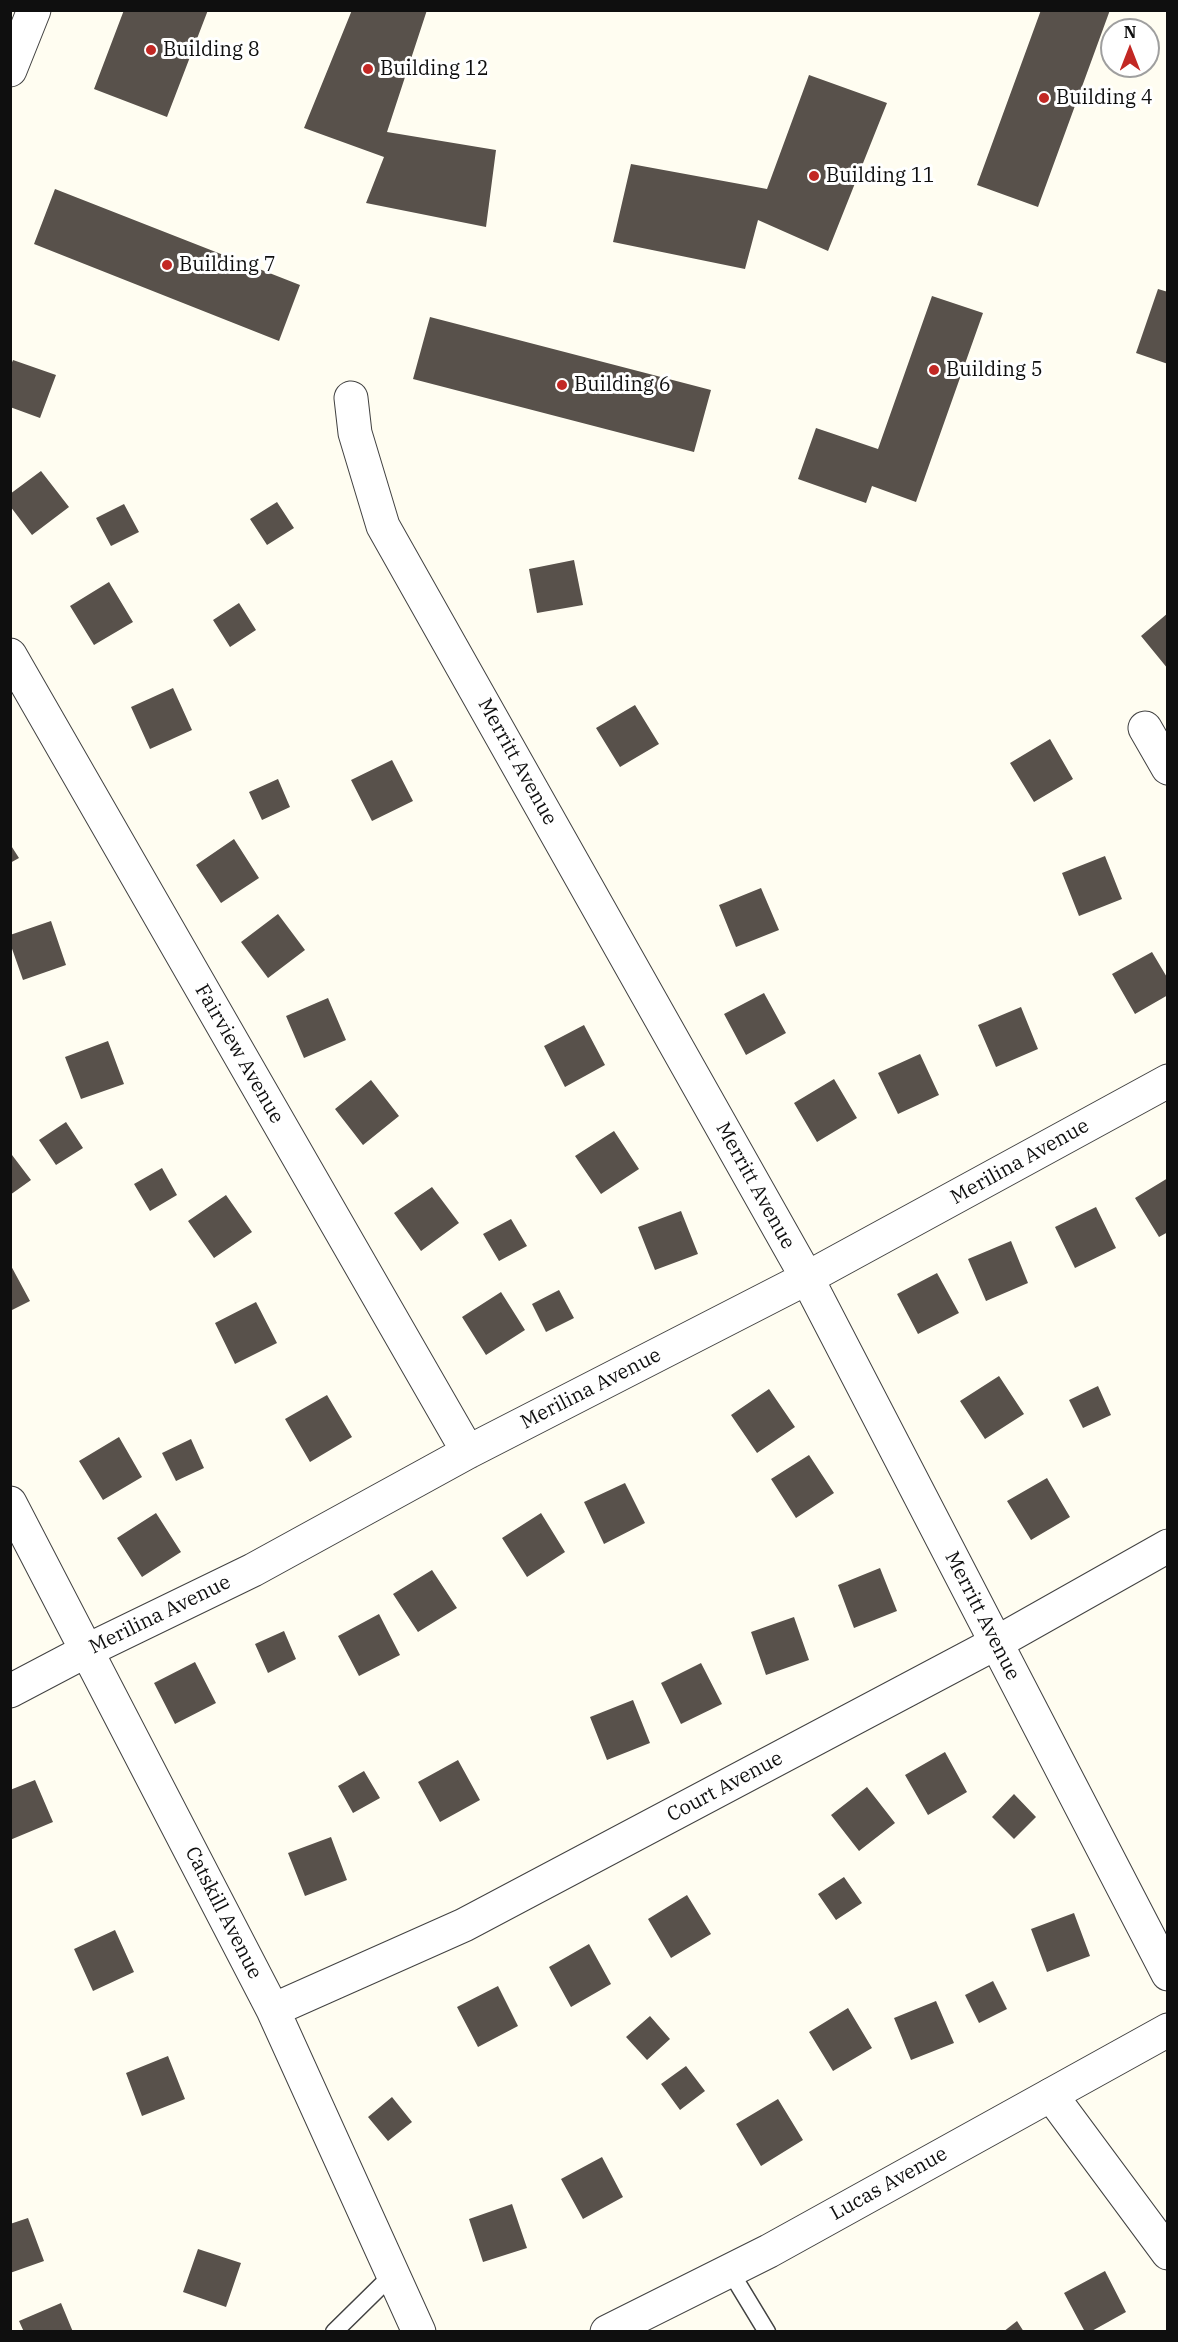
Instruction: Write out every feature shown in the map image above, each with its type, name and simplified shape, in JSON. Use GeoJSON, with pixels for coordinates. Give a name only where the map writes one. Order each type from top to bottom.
{"type":"FeatureCollection","features":[{"type":"Feature","properties":{"kind":"street"},"geometry":{"type":"LineString","coordinates":[[10,70],[34,10]]}},
{"type":"Feature","properties":{"kind":"street","name":"Merritt Avenue"},"geometry":{"type":"LineString","coordinates":[[351,398],[355,433],[383,526],[807,1278],[1167,1974]]}},
{"type":"Feature","properties":{"kind":"street","name":"Fairview Avenue"},"geometry":{"type":"LineString","coordinates":[[10,655],[468,1452]]}},
{"type":"Feature","properties":{"kind":"street"},"geometry":{"type":"LineString","coordinates":[[1145,728],[1167,768]]}},
{"type":"Feature","properties":{"kind":"street","name":"Merilina Avenue"},"geometry":{"type":"LineString","coordinates":[[10,1690],[253,1570],[468,1452],[807,1278],[1167,1081]]}},
{"type":"Feature","properties":{"kind":"street","name":"Catskill Avenue"},"geometry":{"type":"LineString","coordinates":[[10,1503],[273,2010],[419,2331]]}},
{"type":"Feature","properties":{"kind":"street","name":"Court Avenue"},"geometry":{"type":"LineString","coordinates":[[273,2010],[464,1925],[996,1643],[1167,1546]]}},
{"type":"Feature","properties":{"kind":"street","name":"Lucas Avenue"},"geometry":{"type":"LineString","coordinates":[[608,2331],[730,2271],[1167,2030]]}},
{"type":"Feature","properties":{"kind":"street"},"geometry":{"type":"LineString","coordinates":[[1051,2095],[1167,2253]]}},
{"type":"Feature","properties":{"kind":"lane"},"geometry":{"type":"LineString","coordinates":[[730,2271],[766,2331]]}},
{"type":"Feature","properties":{"kind":"lane"},"geometry":{"type":"LineString","coordinates":[[334,2331],[393,2274]]}},
{"type":"Feature","properties":{"kind":"building","name":"Building 8"},"geometry":{"type":"Polygon","coordinates":[[[124,10],[208,10],[167,117],[94,89],[124,10]]]}},
{"type":"Feature","properties":{"kind":"building","name":"Building 12"},"geometry":{"type":"Polygon","coordinates":[[[352,10],[427,10],[387,132],[496,150],[486,227],[366,203],[384,157],[304,128],[352,10]]]}},
{"type":"Feature","properties":{"kind":"building","name":"Building 4"},"geometry":{"type":"Polygon","coordinates":[[[1041,10],[1110,10],[1107,18],[1100,18],[1100,37],[1038,207],[977,185],[1041,10]]]}},
{"type":"Feature","properties":{"kind":"building","name":"Building 11"},"geometry":{"type":"Polygon","coordinates":[[[809,75],[887,103],[828,251],[758,220],[745,269],[613,242],[631,164],[767,189],[809,75]]]}},
{"type":"Feature","properties":{"kind":"building","name":"Building 7"},"geometry":{"type":"Polygon","coordinates":[[[55,189],[300,285],[279,341],[34,244],[55,189]]]}},
{"type":"Feature","properties":{"kind":"building"},"geometry":{"type":"Polygon","coordinates":[[[1158,289],[1168,292],[1168,364],[1136,353],[1158,289]]]}},
{"type":"Feature","properties":{"kind":"building","name":"Building 5"},"geometry":{"type":"Polygon","coordinates":[[[932,296],[983,313],[916,502],[872,486],[866,503],[798,479],[816,428],[878,449],[932,296]]]}},
{"type":"Feature","properties":{"kind":"building","name":"Building 6"},"geometry":{"type":"Polygon","coordinates":[[[430,317],[711,390],[694,452],[413,379],[430,317]]]}},
{"type":"Feature","properties":{"kind":"building"},"geometry":{"type":"Polygon","coordinates":[[[13,360],[56,375],[40,418],[10,407],[10,367],[13,360]]]}},
{"type":"Feature","properties":{"kind":"building"},"geometry":{"type":"Polygon","coordinates":[[[41,471],[69,507],[32,535],[10,506],[10,494],[41,471]]]}},
{"type":"Feature","properties":{"kind":"building"},"geometry":{"type":"Polygon","coordinates":[[[277,502],[294,528],[267,545],[250,519],[277,502]]]}},
{"type":"Feature","properties":{"kind":"building"},"geometry":{"type":"Polygon","coordinates":[[[124,504],[139,532],[111,546],[96,518],[124,504]]]}},
{"type":"Feature","properties":{"kind":"building"},"geometry":{"type":"Polygon","coordinates":[[[574,560],[583,605],[537,613],[529,569],[574,560]]]}},
{"type":"Feature","properties":{"kind":"building"},"geometry":{"type":"Polygon","coordinates":[[[109,582],[133,622],[94,645],[70,606],[109,582]]]}},
{"type":"Feature","properties":{"kind":"building"},"geometry":{"type":"Polygon","coordinates":[[[239,603],[256,630],[230,647],[213,620],[239,603]]]}},
{"type":"Feature","properties":{"kind":"building"},"geometry":{"type":"Polygon","coordinates":[[[1168,613],[1168,669],[1141,636],[1168,613]]]}},
{"type":"Feature","properties":{"kind":"building"},"geometry":{"type":"Polygon","coordinates":[[[173,688],[192,730],[150,749],[131,707],[173,688]]]}},
{"type":"Feature","properties":{"kind":"building"},"geometry":{"type":"Polygon","coordinates":[[[635,705],[659,744],[620,767],[596,728],[635,705]]]}},
{"type":"Feature","properties":{"kind":"building"},"geometry":{"type":"Polygon","coordinates":[[[1050,739],[1073,779],[1034,802],[1010,763],[1050,739]]]}},
{"type":"Feature","properties":{"kind":"building"},"geometry":{"type":"Polygon","coordinates":[[[392,760],[413,801],[372,821],[351,780],[392,760]]]}},
{"type":"Feature","properties":{"kind":"building"},"geometry":{"type":"Polygon","coordinates":[[[278,779],[290,807],[262,820],[249,792],[278,779]]]}},
{"type":"Feature","properties":{"kind":"building"},"geometry":{"type":"Polygon","coordinates":[[[234,839],[259,878],[221,903],[196,865],[234,839]]]}},
{"type":"Feature","properties":{"kind":"building"},"geometry":{"type":"Polygon","coordinates":[[[10,844],[19,858],[10,863],[10,844]]]}},
{"type":"Feature","properties":{"kind":"building"},"geometry":{"type":"Polygon","coordinates":[[[1105,856],[1122,899],[1079,916],[1062,873],[1105,856]]]}},
{"type":"Feature","properties":{"kind":"building"},"geometry":{"type":"Polygon","coordinates":[[[761,888],[779,930],[736,947],[719,905],[761,888]]]}},
{"type":"Feature","properties":{"kind":"building"},"geometry":{"type":"Polygon","coordinates":[[[278,914],[305,950],[268,978],[241,942],[278,914]]]}},
{"type":"Feature","properties":{"kind":"building"},"geometry":{"type":"Polygon","coordinates":[[[51,921],[66,965],[23,980],[10,943],[10,935],[51,921]]]}},
{"type":"Feature","properties":{"kind":"building"},"geometry":{"type":"Polygon","coordinates":[[[1152,952],[1168,979],[1168,995],[1135,1014],[1112,974],[1152,952]]]}},
{"type":"Feature","properties":{"kind":"building"},"geometry":{"type":"Polygon","coordinates":[[[764,993],[786,1033],[746,1055],[724,1014],[764,993]]]}},
{"type":"Feature","properties":{"kind":"building"},"geometry":{"type":"Polygon","coordinates":[[[328,998],[346,1040],[304,1058],[286,1016],[328,998]]]}},
{"type":"Feature","properties":{"kind":"building"},"geometry":{"type":"Polygon","coordinates":[[[1021,1007],[1038,1049],[996,1067],[978,1025],[1021,1007]]]}},
{"type":"Feature","properties":{"kind":"building"},"geometry":{"type":"Polygon","coordinates":[[[584,1025],[605,1065],[565,1087],[544,1046],[584,1025]]]}},
{"type":"Feature","properties":{"kind":"building"},"geometry":{"type":"Polygon","coordinates":[[[108,1041],[124,1084],[81,1099],[65,1057],[108,1041]]]}},
{"type":"Feature","properties":{"kind":"building"},"geometry":{"type":"Polygon","coordinates":[[[920,1054],[939,1095],[898,1114],[878,1073],[920,1054]]]}},
{"type":"Feature","properties":{"kind":"building"},"geometry":{"type":"Polygon","coordinates":[[[834,1079],[857,1118],[817,1142],[794,1103],[834,1079]]]}},
{"type":"Feature","properties":{"kind":"building"},"geometry":{"type":"Polygon","coordinates":[[[371,1080],[399,1116],[363,1145],[335,1109],[371,1080]]]}},
{"type":"Feature","properties":{"kind":"building"},"geometry":{"type":"Polygon","coordinates":[[[66,1122],[83,1148],[56,1165],[39,1140],[66,1122]]]}},
{"type":"Feature","properties":{"kind":"building"},"geometry":{"type":"Polygon","coordinates":[[[614,1131],[639,1169],[601,1194],[575,1156],[614,1131]]]}},
{"type":"Feature","properties":{"kind":"building"},"geometry":{"type":"Polygon","coordinates":[[[12,1155],[31,1180],[10,1195],[10,1157],[12,1155]]]}},
{"type":"Feature","properties":{"kind":"building"},"geometry":{"type":"Polygon","coordinates":[[[162,1168],[177,1195],[150,1211],[134,1184],[162,1168]]]}},
{"type":"Feature","properties":{"kind":"building"},"geometry":{"type":"Polygon","coordinates":[[[1168,1178],[1168,1232],[1159,1237],[1135,1198],[1168,1178]]]}},
{"type":"Feature","properties":{"kind":"building"},"geometry":{"type":"Polygon","coordinates":[[[432,1187],[459,1223],[421,1251],[394,1213],[432,1187]]]}},
{"type":"Feature","properties":{"kind":"building"},"geometry":{"type":"Polygon","coordinates":[[[226,1195],[252,1232],[214,1258],[188,1221],[226,1195]]]}},
{"type":"Feature","properties":{"kind":"building"},"geometry":{"type":"Polygon","coordinates":[[[1096,1207],[1116,1248],[1075,1268],[1055,1227],[1096,1207]]]}},
{"type":"Feature","properties":{"kind":"building"},"geometry":{"type":"Polygon","coordinates":[[[681,1211],[698,1254],[655,1270],[638,1227],[681,1211]]]}},
{"type":"Feature","properties":{"kind":"building"},"geometry":{"type":"Polygon","coordinates":[[[511,1219],[527,1246],[499,1261],[483,1234],[511,1219]]]}},
{"type":"Feature","properties":{"kind":"building"},"geometry":{"type":"Polygon","coordinates":[[[1011,1241],[1028,1283],[986,1301],[968,1259],[1011,1241]]]}},
{"type":"Feature","properties":{"kind":"building"},"geometry":{"type":"Polygon","coordinates":[[[10,1264],[30,1301],[10,1311],[10,1264]]]}},
{"type":"Feature","properties":{"kind":"building"},"geometry":{"type":"Polygon","coordinates":[[[937,1273],[959,1313],[918,1334],[897,1294],[937,1273]]]}},
{"type":"Feature","properties":{"kind":"building"},"geometry":{"type":"Polygon","coordinates":[[[559,1290],[574,1318],[546,1332],[532,1304],[559,1290]]]}},
{"type":"Feature","properties":{"kind":"building"},"geometry":{"type":"Polygon","coordinates":[[[501,1292],[525,1330],[486,1355],[462,1317],[501,1292]]]}},
{"type":"Feature","properties":{"kind":"building"},"geometry":{"type":"Polygon","coordinates":[[[256,1302],[277,1343],[235,1364],[215,1323],[256,1302]]]}},
{"type":"Feature","properties":{"kind":"building"},"geometry":{"type":"Polygon","coordinates":[[[999,1376],[1024,1414],[985,1439],[960,1401],[999,1376]]]}},
{"type":"Feature","properties":{"kind":"building"},"geometry":{"type":"Polygon","coordinates":[[[1098,1386],[1111,1415],[1083,1428],[1069,1400],[1098,1386]]]}},
{"type":"Feature","properties":{"kind":"building"},"geometry":{"type":"Polygon","coordinates":[[[769,1389],[795,1427],[757,1453],[731,1415],[769,1389]]]}},
{"type":"Feature","properties":{"kind":"building"},"geometry":{"type":"Polygon","coordinates":[[[327,1395],[352,1437],[310,1462],[285,1419],[327,1395]]]}},
{"type":"Feature","properties":{"kind":"building"},"geometry":{"type":"Polygon","coordinates":[[[119,1437],[142,1477],[103,1500],[79,1461],[119,1437]]]}},
{"type":"Feature","properties":{"kind":"building"},"geometry":{"type":"Polygon","coordinates":[[[191,1439],[204,1468],[176,1481],[162,1453],[191,1439]]]}},
{"type":"Feature","properties":{"kind":"building"},"geometry":{"type":"Polygon","coordinates":[[[809,1455],[834,1493],[796,1518],[771,1479],[809,1455]]]}},
{"type":"Feature","properties":{"kind":"building"},"geometry":{"type":"Polygon","coordinates":[[[1047,1478],[1070,1517],[1031,1540],[1007,1501],[1047,1478]]]}},
{"type":"Feature","properties":{"kind":"building"},"geometry":{"type":"Polygon","coordinates":[[[625,1483],[645,1523],[604,1544],[584,1502],[625,1483]]]}},
{"type":"Feature","properties":{"kind":"building"},"geometry":{"type":"Polygon","coordinates":[[[156,1513],[181,1552],[142,1577],[117,1538],[156,1513]]]}},
{"type":"Feature","properties":{"kind":"building"},"geometry":{"type":"Polygon","coordinates":[[[541,1513],[565,1552],[527,1577],[502,1538],[541,1513]]]}},
{"type":"Feature","properties":{"kind":"building"},"geometry":{"type":"Polygon","coordinates":[[[880,1568],[897,1611],[854,1628],[838,1585],[880,1568]]]}},
{"type":"Feature","properties":{"kind":"building"},"geometry":{"type":"Polygon","coordinates":[[[432,1570],[457,1608],[418,1632],[393,1594],[432,1570]]]}},
{"type":"Feature","properties":{"kind":"building"},"geometry":{"type":"Polygon","coordinates":[[[379,1614],[400,1655],[359,1676],[338,1636],[379,1614]]]}},
{"type":"Feature","properties":{"kind":"building"},"geometry":{"type":"Polygon","coordinates":[[[794,1617],[809,1660],[766,1675],[751,1632],[794,1617]]]}},
{"type":"Feature","properties":{"kind":"building"},"geometry":{"type":"Polygon","coordinates":[[[284,1631],[296,1659],[268,1673],[255,1644],[284,1631]]]}},
{"type":"Feature","properties":{"kind":"building"},"geometry":{"type":"Polygon","coordinates":[[[195,1662],[216,1703],[175,1724],[154,1683],[195,1662]]]}},
{"type":"Feature","properties":{"kind":"building"},"geometry":{"type":"Polygon","coordinates":[[[701,1663],[722,1704],[681,1724],[661,1683],[701,1663]]]}},
{"type":"Feature","properties":{"kind":"building"},"geometry":{"type":"Polygon","coordinates":[[[633,1700],[650,1743],[607,1760],[590,1717],[633,1700]]]}},
{"type":"Feature","properties":{"kind":"building"},"geometry":{"type":"Polygon","coordinates":[[[945,1752],[967,1792],[928,1815],[905,1775],[945,1752]]]}},
{"type":"Feature","properties":{"kind":"building"},"geometry":{"type":"Polygon","coordinates":[[[458,1760],[480,1800],[440,1822],[418,1782],[458,1760]]]}},
{"type":"Feature","properties":{"kind":"building"},"geometry":{"type":"Polygon","coordinates":[[[364,1771],[380,1798],[353,1813],[338,1786],[364,1771]]]}},
{"type":"Feature","properties":{"kind":"building"},"geometry":{"type":"Polygon","coordinates":[[[35,1780],[53,1822],[10,1840],[10,1790],[35,1780]]]}},
{"type":"Feature","properties":{"kind":"building"},"geometry":{"type":"Polygon","coordinates":[[[867,1787],[895,1823],[859,1851],[831,1815],[867,1787]]]}},
{"type":"Feature","properties":{"kind":"building"},"geometry":{"type":"Polygon","coordinates":[[[1014,1794],[1036,1817],[1014,1839],[992,1817],[1014,1794]]]}},
{"type":"Feature","properties":{"kind":"building"},"geometry":{"type":"Polygon","coordinates":[[[331,1837],[347,1880],[305,1896],[288,1853],[331,1837]]]}},
{"type":"Feature","properties":{"kind":"building"},"geometry":{"type":"Polygon","coordinates":[[[844,1877],[862,1903],[836,1920],[818,1894],[844,1877]]]}},
{"type":"Feature","properties":{"kind":"building"},"geometry":{"type":"Polygon","coordinates":[[[687,1895],[711,1934],[671,1958],[648,1919],[687,1895]]]}},
{"type":"Feature","properties":{"kind":"building"},"geometry":{"type":"Polygon","coordinates":[[[1074,1913],[1090,1956],[1047,1972],[1031,1929],[1074,1913]]]}},
{"type":"Feature","properties":{"kind":"building"},"geometry":{"type":"Polygon","coordinates":[[[115,1930],[134,1972],[93,1991],[74,1949],[115,1930]]]}},
{"type":"Feature","properties":{"kind":"building"},"geometry":{"type":"Polygon","coordinates":[[[589,1944],[611,1984],[571,2007],[549,1967],[589,1944]]]}},
{"type":"Feature","properties":{"kind":"building"},"geometry":{"type":"Polygon","coordinates":[[[993,1981],[1007,2009],[979,2023],[965,1995],[993,1981]]]}},
{"type":"Feature","properties":{"kind":"building"},"geometry":{"type":"Polygon","coordinates":[[[498,1986],[518,2026],[478,2047],[457,2007],[498,1986]]]}},
{"type":"Feature","properties":{"kind":"building"},"geometry":{"type":"Polygon","coordinates":[[[936,2001],[954,2043],[911,2060],[894,2018],[936,2001]]]}},
{"type":"Feature","properties":{"kind":"building"},"geometry":{"type":"Polygon","coordinates":[[[848,2008],[872,2048],[833,2071],[809,2032],[848,2008]]]}},
{"type":"Feature","properties":{"kind":"building"},"geometry":{"type":"Polygon","coordinates":[[[650,2016],[670,2039],[647,2060],[626,2037],[650,2016]]]}},
{"type":"Feature","properties":{"kind":"building"},"geometry":{"type":"Polygon","coordinates":[[[168,2056],[185,2099],[142,2116],[126,2073],[168,2056]]]}},
{"type":"Feature","properties":{"kind":"building"},"geometry":{"type":"Polygon","coordinates":[[[686,2066],[705,2091],[680,2110],[661,2084],[686,2066]]]}},
{"type":"Feature","properties":{"kind":"building"},"geometry":{"type":"Polygon","coordinates":[[[392,2097],[412,2122],[388,2141],[368,2117],[392,2097]]]}},
{"type":"Feature","properties":{"kind":"building"},"geometry":{"type":"Polygon","coordinates":[[[778,2099],[803,2140],[761,2166],[736,2124],[778,2099]]]}},
{"type":"Feature","properties":{"kind":"building"},"geometry":{"type":"Polygon","coordinates":[[[602,2157],[623,2197],[583,2219],[561,2179],[602,2157]]]}},
{"type":"Feature","properties":{"kind":"building"},"geometry":{"type":"Polygon","coordinates":[[[512,2204],[527,2248],[483,2262],[469,2219],[512,2204]]]}},
{"type":"Feature","properties":{"kind":"building"},"geometry":{"type":"Polygon","coordinates":[[[28,2218],[44,2261],[10,2273],[10,2224],[28,2218]]]}},
{"type":"Feature","properties":{"kind":"building"},"geometry":{"type":"Polygon","coordinates":[[[198,2249],[241,2263],[226,2307],[183,2292],[198,2249]]]}},
{"type":"Feature","properties":{"kind":"building"},"geometry":{"type":"Polygon","coordinates":[[[1105,2271],[1126,2312],[1090,2332],[1085,2332],[1064,2293],[1105,2271]]]}},
{"type":"Feature","properties":{"kind":"building"},"geometry":{"type":"Polygon","coordinates":[[[61,2303],[73,2332],[24,2332],[19,2321],[61,2303]]]}},
{"type":"Feature","properties":{"kind":"building"},"geometry":{"type":"Polygon","coordinates":[[[1017,2321],[1024,2332],[1003,2332],[1017,2321]]]}},
{"type":"Feature","properties":{"kind":"place","name":"Building 8"},"geometry":{"type":"Point","coordinates":[151,50]}},
{"type":"Feature","properties":{"kind":"place","name":"Building 12"},"geometry":{"type":"Point","coordinates":[368,69]}},
{"type":"Feature","properties":{"kind":"place","name":"Building 4"},"geometry":{"type":"Point","coordinates":[1044,98]}},
{"type":"Feature","properties":{"kind":"place","name":"Building 11"},"geometry":{"type":"Point","coordinates":[814,176]}},
{"type":"Feature","properties":{"kind":"place","name":"Building 7"},"geometry":{"type":"Point","coordinates":[167,265]}},
{"type":"Feature","properties":{"kind":"place","name":"Building 5"},"geometry":{"type":"Point","coordinates":[934,370]}},
{"type":"Feature","properties":{"kind":"place","name":"Building 6"},"geometry":{"type":"Point","coordinates":[562,385]}}]}
